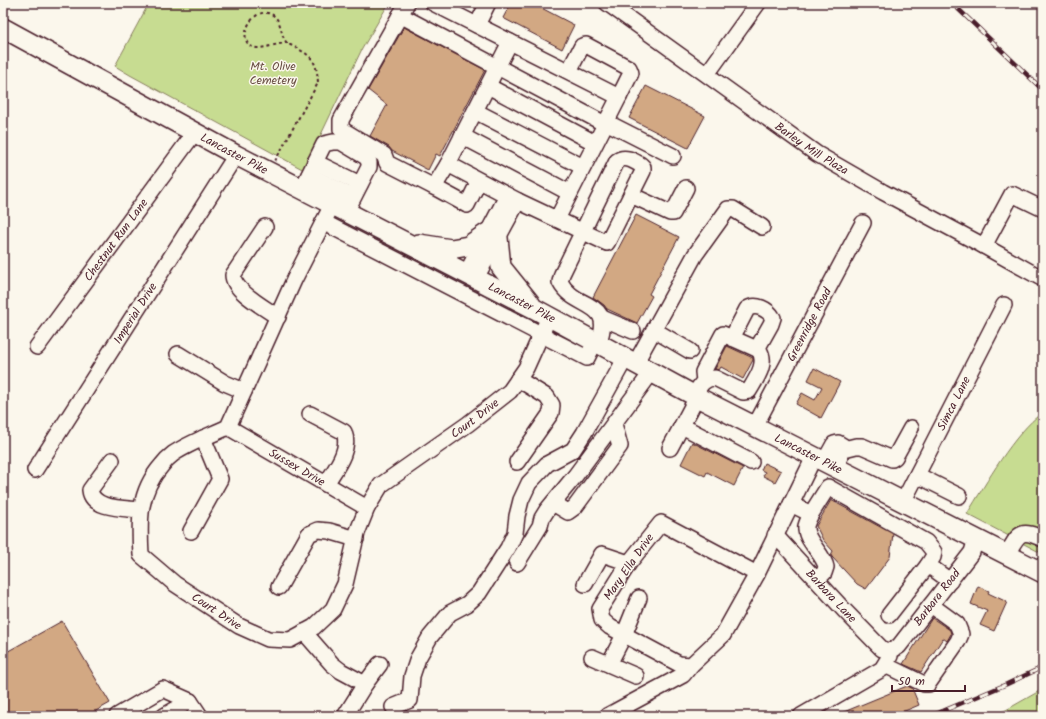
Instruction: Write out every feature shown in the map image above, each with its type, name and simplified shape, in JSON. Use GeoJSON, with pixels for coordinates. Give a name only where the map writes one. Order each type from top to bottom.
{"type":"FeatureCollection","features":[{"type":"Feature","properties":{"kind":"main road","name":"Lancaster Pike"},"geometry":{"type":"LineString","coordinates":[[3,28],[195,132],[236,156],[270,173],[308,175],[344,204],[404,241],[542,313],[651,373],[698,391],[755,426],[1043,573]]}},
{"type":"Feature","properties":{"kind":"main road"},"geometry":{"type":"LineString","coordinates":[[404,241],[451,249],[468,246],[492,236],[501,267],[542,313]]}},
{"type":"Feature","properties":{"kind":"street"},"geometry":{"type":"LineString","coordinates":[[433,3],[619,97]]}},
{"type":"Feature","properties":{"kind":"street"},"geometry":{"type":"LineString","coordinates":[[477,25],[488,3]]}},
{"type":"Feature","properties":{"kind":"street","name":"Barley Mill Plaza"},"geometry":{"type":"LineString","coordinates":[[607,3],[817,154],[883,192],[1043,279]]}},
{"type":"Feature","properties":{"kind":"street"},"geometry":{"type":"LineString","coordinates":[[707,74],[758,3]]}},
{"type":"Feature","properties":{"kind":"street"},"geometry":{"type":"LineString","coordinates":[[479,181],[466,205],[387,163],[384,155],[341,129],[341,120],[404,9],[498,66],[606,123],[673,156]]}},
{"type":"Feature","properties":{"kind":"street"},"geometry":{"type":"LineString","coordinates":[[434,187],[448,164],[510,42]]}},
{"type":"Feature","properties":{"kind":"street"},"geometry":{"type":"LineString","coordinates":[[557,220],[631,73],[629,68],[586,45],[582,46],[569,71]]}},
{"type":"Feature","properties":{"kind":"street"},"geometry":{"type":"LineString","coordinates":[[488,86],[595,143]]}},
{"type":"Feature","properties":{"kind":"street"},"geometry":{"type":"LineString","coordinates":[[475,111],[583,168]]}},
{"type":"Feature","properties":{"kind":"street","name":"Chestnut Run Lane"},"geometry":{"type":"LineString","coordinates":[[37,347],[195,132]]}},
{"type":"Feature","properties":{"kind":"street"},"geometry":{"type":"LineString","coordinates":[[462,136],[570,193]]}},
{"type":"Feature","properties":{"kind":"street"},"geometry":{"type":"LineString","coordinates":[[228,427],[294,280],[323,222],[344,204],[360,184],[369,167],[369,162],[366,157],[341,142],[324,144],[308,175],[360,184]]}},
{"type":"Feature","properties":{"kind":"street","name":"Imperial Drive"},"geometry":{"type":"LineString","coordinates":[[35,470],[236,156]]}},
{"type":"Feature","properties":{"kind":"street"},"geometry":{"type":"LineString","coordinates":[[448,164],[512,198],[557,220],[583,232],[607,243],[643,171],[643,167],[641,165],[625,158],[621,158],[618,161],[583,232],[562,274],[560,282],[563,288],[598,312],[602,318],[633,331]]}},
{"type":"Feature","properties":{"kind":"street"},"geometry":{"type":"LineString","coordinates":[[631,195],[670,214],[673,213],[686,188]]}},
{"type":"Feature","properties":{"kind":"street"},"geometry":{"type":"LineString","coordinates":[[984,246],[1012,194],[1043,209]]}},
{"type":"Feature","properties":{"kind":"street"},"geometry":{"type":"LineString","coordinates":[[471,276],[512,198]]}},
{"type":"Feature","properties":{"kind":"street"},"geometry":{"type":"LineString","coordinates":[[393,707],[410,700],[412,676],[418,658],[430,637],[450,613],[467,604],[479,592],[508,548],[515,533],[521,500],[529,483],[547,464],[573,450],[630,361],[654,330],[695,255],[728,209],[733,209],[762,227]]}},
{"type":"Feature","properties":{"kind":"street"},"geometry":{"type":"LineString","coordinates":[[323,222],[587,358],[602,333],[602,318]]}},
{"type":"Feature","properties":{"kind":"street","name":"Greenridge Road"},"geometry":{"type":"LineString","coordinates":[[755,426],[863,223]]}},
{"type":"Feature","properties":{"kind":"street"},"geometry":{"type":"LineString","coordinates":[[265,227],[233,275],[233,278],[246,295],[278,317]]}},
{"type":"Feature","properties":{"kind":"street","name":"Simca Lane"},"geometry":{"type":"LineString","coordinates":[[903,502],[1004,305]]}},
{"type":"Feature","properties":{"kind":"street"},"geometry":{"type":"LineString","coordinates":[[732,338],[747,309],[752,306],[762,308],[773,318],[757,349]]}},
{"type":"Feature","properties":{"kind":"street","name":"Court Drive"},"geometry":{"type":"LineString","coordinates":[[228,427],[171,455],[153,474],[142,500],[140,532],[141,555],[175,584],[239,626],[268,639],[290,640],[314,627],[333,609],[345,584],[356,539],[367,508],[381,485],[468,424],[510,391],[526,368],[541,335],[542,313]]}},
{"type":"Feature","properties":{"kind":"street"},"geometry":{"type":"LineString","coordinates":[[654,330],[690,351]]}},
{"type":"Feature","properties":{"kind":"street"},"geometry":{"type":"LineString","coordinates":[[670,448],[698,391],[702,372],[723,334],[757,349],[762,355],[763,361],[749,391],[743,392],[715,378],[710,378],[698,391]]}},
{"type":"Feature","properties":{"kind":"street"},"geometry":{"type":"LineString","coordinates":[[178,354],[225,383],[244,391]]}},
{"type":"Feature","properties":{"kind":"street"},"geometry":{"type":"LineString","coordinates":[[517,563],[540,526],[542,518],[547,510],[575,476],[651,373]]}},
{"type":"Feature","properties":{"kind":"street"},"geometry":{"type":"LineString","coordinates":[[517,462],[551,413],[552,405],[547,397],[518,379]]}},
{"type":"Feature","properties":{"kind":"street"},"geometry":{"type":"LineString","coordinates":[[310,414],[344,432],[347,439],[341,459],[326,484]]}},
{"type":"Feature","properties":{"kind":"street"},"geometry":{"type":"LineString","coordinates":[[682,426],[751,462]]}},
{"type":"Feature","properties":{"kind":"street","name":"Sussex Drive"},"geometry":{"type":"LineString","coordinates":[[228,427],[367,508]]}},
{"type":"Feature","properties":{"kind":"street"},"geometry":{"type":"LineString","coordinates":[[607,716],[683,675],[691,665],[722,635],[757,574],[791,504],[824,462],[834,444],[838,443],[844,449],[862,446],[892,459],[895,457],[911,428]]}},
{"type":"Feature","properties":{"kind":"street"},"geometry":{"type":"LineString","coordinates":[[191,531],[220,479],[203,438]]}},
{"type":"Feature","properties":{"kind":"street"},"geometry":{"type":"LineString","coordinates":[[112,460],[90,490],[92,498],[101,505],[141,510]]}},
{"type":"Feature","properties":{"kind":"street"},"geometry":{"type":"LineString","coordinates":[[917,475],[959,496]]}},
{"type":"Feature","properties":{"kind":"street"},"geometry":{"type":"LineString","coordinates":[[816,579],[824,573],[826,567],[825,562],[806,530],[807,522],[828,486],[926,542],[934,552],[928,565],[889,615]]}},
{"type":"Feature","properties":{"kind":"street"},"geometry":{"type":"LineString","coordinates":[[791,504],[811,514]]}},
{"type":"Feature","properties":{"kind":"street","name":"Mary Ella Drive"},"geometry":{"type":"LineString","coordinates":[[691,665],[679,664],[610,627],[602,620],[600,609],[630,563],[661,523],[757,574]]}},
{"type":"Feature","properties":{"kind":"street"},"geometry":{"type":"LineString","coordinates":[[279,586],[308,534],[318,530],[329,531],[356,539]]}},
{"type":"Feature","properties":{"kind":"street"},"geometry":{"type":"LineString","coordinates":[[1007,554],[1016,539],[1022,534],[1032,534],[1043,539]]}},
{"type":"Feature","properties":{"kind":"street","name":"Barbara Lane"},"geometry":{"type":"LineString","coordinates":[[775,535],[882,649],[891,651]]}},
{"type":"Feature","properties":{"kind":"street","name":"Barbara Road"},"geometry":{"type":"LineString","coordinates":[[891,651],[899,646],[950,581],[972,552],[976,539]]}},
{"type":"Feature","properties":{"kind":"street"},"geometry":{"type":"LineString","coordinates":[[585,584],[602,554],[630,563]]}},
{"type":"Feature","properties":{"kind":"street"},"geometry":{"type":"LineString","coordinates":[[928,565],[950,581]]}},
{"type":"Feature","properties":{"kind":"street"},"geometry":{"type":"LineString","coordinates":[[609,664],[624,635],[639,598]]}},
{"type":"Feature","properties":{"kind":"street"},"geometry":{"type":"LineString","coordinates":[[885,665],[924,684],[928,684],[958,641],[961,634],[957,624],[931,605]]}},
{"type":"Feature","properties":{"kind":"street"},"geometry":{"type":"LineString","coordinates":[[304,632],[332,664],[341,671],[366,684]]}},
{"type":"Feature","properties":{"kind":"street"},"geometry":{"type":"LineString","coordinates":[[801,716],[882,669],[891,651]]}},
{"type":"Feature","properties":{"kind":"street"},"geometry":{"type":"LineString","coordinates":[[592,657],[636,676]]}},
{"type":"Feature","properties":{"kind":"street"},"geometry":{"type":"LineString","coordinates":[[345,716],[380,664]]}},
{"type":"Feature","properties":{"kind":"street"},"geometry":{"type":"LineString","coordinates":[[117,716],[163,689],[190,701],[200,716]]}},
{"type":"Feature","properties":{"kind":"street"},"geometry":{"type":"LineString","coordinates":[[164,716],[190,701]]}},
{"type":"Feature","properties":{"kind":"path"},"geometry":{"type":"LineString","coordinates":[[270,173],[286,140],[299,119],[318,82],[317,70],[312,58],[288,43],[276,18],[270,14],[264,13],[258,15],[247,25],[245,32],[246,39],[250,45],[256,48],[288,43]]}},
{"type":"Feature","properties":{"kind":"green space","name":"Mt. Olive Cemetery"},"geometry":{"type":"Polygon","coordinates":[[[149,3],[389,3],[362,49],[304,170],[115,66],[149,3]]]}},
{"type":"Feature","properties":{"kind":"green space"},"geometry":{"type":"Polygon","coordinates":[[[1043,412],[1043,554],[967,514],[1001,459],[1021,433],[1043,412]]]}},
{"type":"Feature","properties":{"kind":"green space"},"geometry":{"type":"Polygon","coordinates":[[[1043,689],[1043,716],[991,716],[1006,710],[1043,689]]]}},
{"type":"Feature","properties":{"kind":"building"},"geometry":{"type":"Polygon","coordinates":[[[511,3],[532,3],[574,25],[562,49],[503,18],[511,3]]]}},
{"type":"Feature","properties":{"kind":"building"},"geometry":{"type":"Polygon","coordinates":[[[404,27],[485,70],[440,156],[436,154],[428,170],[392,151],[389,147],[370,136],[387,105],[368,90],[404,27]]]}},
{"type":"Feature","properties":{"kind":"building"},"geometry":{"type":"Polygon","coordinates":[[[646,86],[705,116],[688,148],[629,118],[646,86]]]}},
{"type":"Feature","properties":{"kind":"building"},"geometry":{"type":"Polygon","coordinates":[[[636,215],[679,237],[649,294],[652,296],[637,323],[607,309],[593,297],[636,215]]]}},
{"type":"Feature","properties":{"kind":"building"},"geometry":{"type":"Polygon","coordinates":[[[727,346],[753,358],[743,379],[721,367],[719,370],[715,369],[727,346]]]}},
{"type":"Feature","properties":{"kind":"building"},"geometry":{"type":"Polygon","coordinates":[[[814,368],[840,382],[821,418],[796,404],[802,393],[815,400],[822,387],[808,380],[814,368]]]}},
{"type":"Feature","properties":{"kind":"building"},"geometry":{"type":"Polygon","coordinates":[[[692,442],[743,468],[734,486],[707,472],[705,476],[681,464],[692,442]]]}},
{"type":"Feature","properties":{"kind":"building"},"geometry":{"type":"Polygon","coordinates":[[[764,463],[781,471],[775,482],[763,476],[765,472],[761,470],[764,463]]]}},
{"type":"Feature","properties":{"kind":"building"},"geometry":{"type":"Polygon","coordinates":[[[831,500],[893,534],[890,557],[866,589],[857,584],[832,557],[831,555],[833,551],[823,540],[816,526],[831,500]]]}},
{"type":"Feature","properties":{"kind":"building"},"geometry":{"type":"Polygon","coordinates":[[[978,586],[989,591],[988,593],[1007,602],[994,631],[980,625],[987,611],[971,604],[978,586]]]}},
{"type":"Feature","properties":{"kind":"building"},"geometry":{"type":"Polygon","coordinates":[[[932,618],[950,630],[951,634],[947,641],[943,638],[921,672],[903,664],[932,618]]]}},
{"type":"Feature","properties":{"kind":"building"},"geometry":{"type":"Polygon","coordinates":[[[62,621],[110,703],[87,716],[3,716],[3,654],[62,621]]]}},
{"type":"Feature","properties":{"kind":"building"},"geometry":{"type":"Polygon","coordinates":[[[907,686],[912,688],[919,705],[893,716],[834,716],[907,686]]]}},
{"type":"Feature","properties":{"kind":"railway"},"geometry":{"type":"LineString","coordinates":[[952,3],[1043,90]]}},
{"type":"Feature","properties":{"kind":"railway"},"geometry":{"type":"LineString","coordinates":[[931,716],[1043,667]]}}]}
